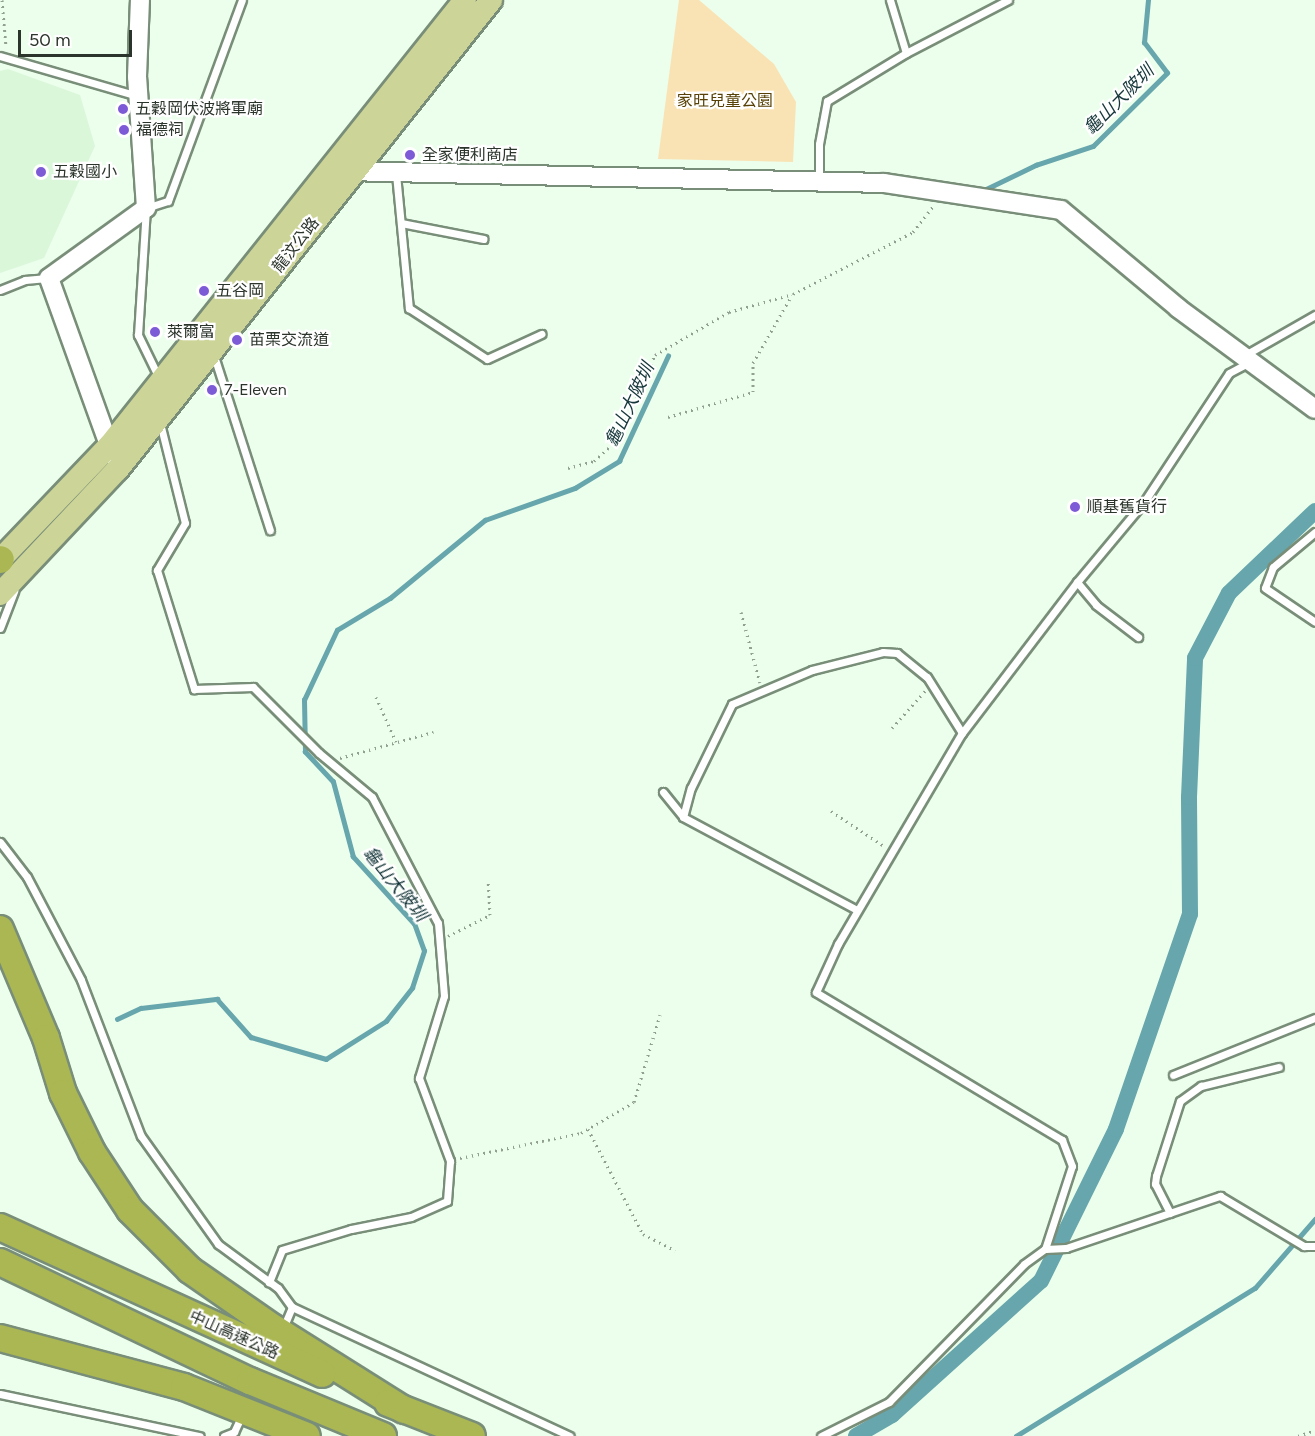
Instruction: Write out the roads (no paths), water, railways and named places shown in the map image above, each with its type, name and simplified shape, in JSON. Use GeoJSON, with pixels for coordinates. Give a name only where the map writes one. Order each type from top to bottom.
{"type":"FeatureCollection","features":[{"type":"Feature","properties":{"kind":"highway"},"geometry":{"type":"LineString","coordinates":[[0,929],[45,1038],[63,1093],[92,1152],[130,1210],[190,1270],[275,1329],[404,1410]]}},
{"type":"Feature","properties":{"kind":"highway","name":"中山高速公路"},"geometry":{"type":"LineString","coordinates":[[0,1227],[404,1410],[472,1436]]}},
{"type":"Feature","properties":{"kind":"highway","name":"中山高速公路"},"geometry":{"type":"LineString","coordinates":[[0,1262],[250,1381],[383,1436]]}},
{"type":"Feature","properties":{"kind":"highway"},"geometry":{"type":"LineString","coordinates":[[0,1338],[184,1387],[307,1436]]}},
{"type":"Feature","properties":{"kind":"main road","name":"龍汶公路"},"geometry":{"type":"LineString","coordinates":[[342,171],[465,0]]}},
{"type":"Feature","properties":{"kind":"main road","name":"龍汶公路"},"geometry":{"type":"LineString","coordinates":[[0,594],[5,561],[31,525],[168,389],[342,171],[491,0]]}},
{"type":"Feature","properties":{"kind":"main road","name":"龍汶公路"},"geometry":{"type":"LineString","coordinates":[[5,561],[48,543],[118,469],[158,418],[168,389]]}},
{"type":"Feature","properties":{"kind":"main road"},"geometry":{"type":"LineString","coordinates":[[31,525],[48,543]]}},
{"type":"Feature","properties":{"kind":"street"},"geometry":{"type":"LineString","coordinates":[[118,469],[50,278],[146,208],[139,96],[140,0]]}},
{"type":"Feature","properties":{"kind":"street"},"geometry":{"type":"LineString","coordinates":[[342,171],[396,174],[884,183],[1061,210],[1247,359],[1315,409]]}},
{"type":"Feature","properties":{"kind":"lane"},"geometry":{"type":"LineString","coordinates":[[168,389],[138,335],[146,208],[168,201],[243,0]]}},
{"type":"Feature","properties":{"kind":"lane"},"geometry":{"type":"LineString","coordinates":[[890,0],[906,53]]}},
{"type":"Feature","properties":{"kind":"lane"},"geometry":{"type":"LineString","coordinates":[[819,181],[819,144],[827,100],[906,53],[1008,0]]}},
{"type":"Feature","properties":{"kind":"lane"},"geometry":{"type":"LineString","coordinates":[[3,56],[62,76],[139,96]]}},
{"type":"Feature","properties":{"kind":"lane"},"geometry":{"type":"LineString","coordinates":[[396,174],[409,308],[487,359],[542,334]]}},
{"type":"Feature","properties":{"kind":"lane"},"geometry":{"type":"LineString","coordinates":[[401,224],[483,239]]}},
{"type":"Feature","properties":{"kind":"lane"},"geometry":{"type":"LineString","coordinates":[[0,290],[25,280],[50,278]]}},
{"type":"Feature","properties":{"kind":"lane"},"geometry":{"type":"LineString","coordinates":[[1045,1249],[1072,1166],[1062,1140],[816,992],[857,909],[962,734],[1077,582],[1144,501],[1229,373],[1315,315]]}},
{"type":"Feature","properties":{"kind":"lane"},"geometry":{"type":"LineString","coordinates":[[204,344],[270,530]]}},
{"type":"Feature","properties":{"kind":"lane"},"geometry":{"type":"LineString","coordinates":[[158,418],[185,523],[158,570],[194,689],[253,687],[310,745],[372,797],[438,923],[444,996],[419,1078],[450,1161],[447,1201],[411,1217],[351,1229],[282,1250],[269,1282]]}},
{"type":"Feature","properties":{"kind":"lane"},"geometry":{"type":"LineString","coordinates":[[1315,532],[1272,567],[1265,588],[1315,622]]}},
{"type":"Feature","properties":{"kind":"lane"},"geometry":{"type":"LineString","coordinates":[[0,628],[5,561]]}},
{"type":"Feature","properties":{"kind":"lane"},"geometry":{"type":"LineString","coordinates":[[1077,582],[1096,605],[1138,637]]}},
{"type":"Feature","properties":{"kind":"lane"},"geometry":{"type":"LineString","coordinates":[[683,817],[691,788],[732,704],[812,670],[884,652],[897,653],[931,685],[962,734]]}},
{"type":"Feature","properties":{"kind":"lane"},"geometry":{"type":"LineString","coordinates":[[663,792],[683,817],[857,909]]}},
{"type":"Feature","properties":{"kind":"lane"},"geometry":{"type":"LineString","coordinates":[[0,842],[27,877],[81,980],[141,1136],[218,1244],[269,1282],[292,1307],[570,1436]]}},
{"type":"Feature","properties":{"kind":"lane"},"geometry":{"type":"LineString","coordinates":[[1173,1075],[1315,1018]]}},
{"type":"Feature","properties":{"kind":"lane"},"geometry":{"type":"LineString","coordinates":[[1170,1213],[1155,1184],[1180,1101],[1201,1086],[1279,1067]]}},
{"type":"Feature","properties":{"kind":"lane"},"geometry":{"type":"LineString","coordinates":[[821,1436],[889,1402],[1024,1264],[1045,1249],[1066,1248],[1220,1196],[1304,1246],[1315,1246]]}},
{"type":"Feature","properties":{"kind":"lane"},"geometry":{"type":"LineString","coordinates":[[286,1321],[292,1307]]}},
{"type":"Feature","properties":{"kind":"lane"},"geometry":{"type":"LineString","coordinates":[[0,1394],[200,1436]]}},
{"type":"Feature","properties":{"kind":"lane"},"geometry":{"type":"LineString","coordinates":[[224,1436],[234,1432],[240,1419]]}},
{"type":"Feature","properties":{"kind":"waterway","name":"龜山大陂圳"},"geometry":{"type":"LineString","coordinates":[[984,190],[1036,165],[1093,146],[1167,73],[1144,43],[1148,0]]}},
{"type":"Feature","properties":{"kind":"waterway","name":"龜山大陂圳"},"geometry":{"type":"LineString","coordinates":[[117,1019],[141,1008],[217,999],[251,1037],[326,1059],[386,1021],[412,988],[424,951],[414,924],[353,857],[333,782],[305,752],[304,700],[337,630],[390,598],[485,520],[575,488],[619,461],[668,356]]}},
{"type":"Feature","properties":{"kind":"waterway"},"geometry":{"type":"LineString","coordinates":[[856,1436],[892,1415],[1041,1281],[1116,1129],[1190,914],[1189,797],[1195,658],[1229,593],[1315,511]]}},
{"type":"Feature","properties":{"kind":"waterway"},"geometry":{"type":"LineString","coordinates":[[1016,1436],[1255,1288],[1315,1219]]}},
{"type":"Feature","properties":{"kind":"place","name":"五穀岡伏波將軍廟"},"geometry":{"type":"Point","coordinates":[123,109]}},
{"type":"Feature","properties":{"kind":"place","name":"福德祠"},"geometry":{"type":"Point","coordinates":[124,130]}},
{"type":"Feature","properties":{"kind":"place","name":"全家便利商店"},"geometry":{"type":"Point","coordinates":[410,155]}},
{"type":"Feature","properties":{"kind":"place","name":"五穀國小"},"geometry":{"type":"Point","coordinates":[41,172]}},
{"type":"Feature","properties":{"kind":"place","name":"五谷岡"},"geometry":{"type":"Point","coordinates":[204,291]}},
{"type":"Feature","properties":{"kind":"place","name":"萊爾富"},"geometry":{"type":"Point","coordinates":[155,332]}},
{"type":"Feature","properties":{"kind":"place","name":"苗栗交流道"},"geometry":{"type":"Point","coordinates":[237,340]}},
{"type":"Feature","properties":{"kind":"place","name":"7-Eleven"},"geometry":{"type":"Point","coordinates":[212,390]}},
{"type":"Feature","properties":{"kind":"place","name":"順基舊貨行"},"geometry":{"type":"Point","coordinates":[1075,507]}},
{"type":"Feature","properties":{"kind":"park label","name":"家旺兒童公園"},"geometry":{"type":"Point","coordinates":[725,101]}}]}
